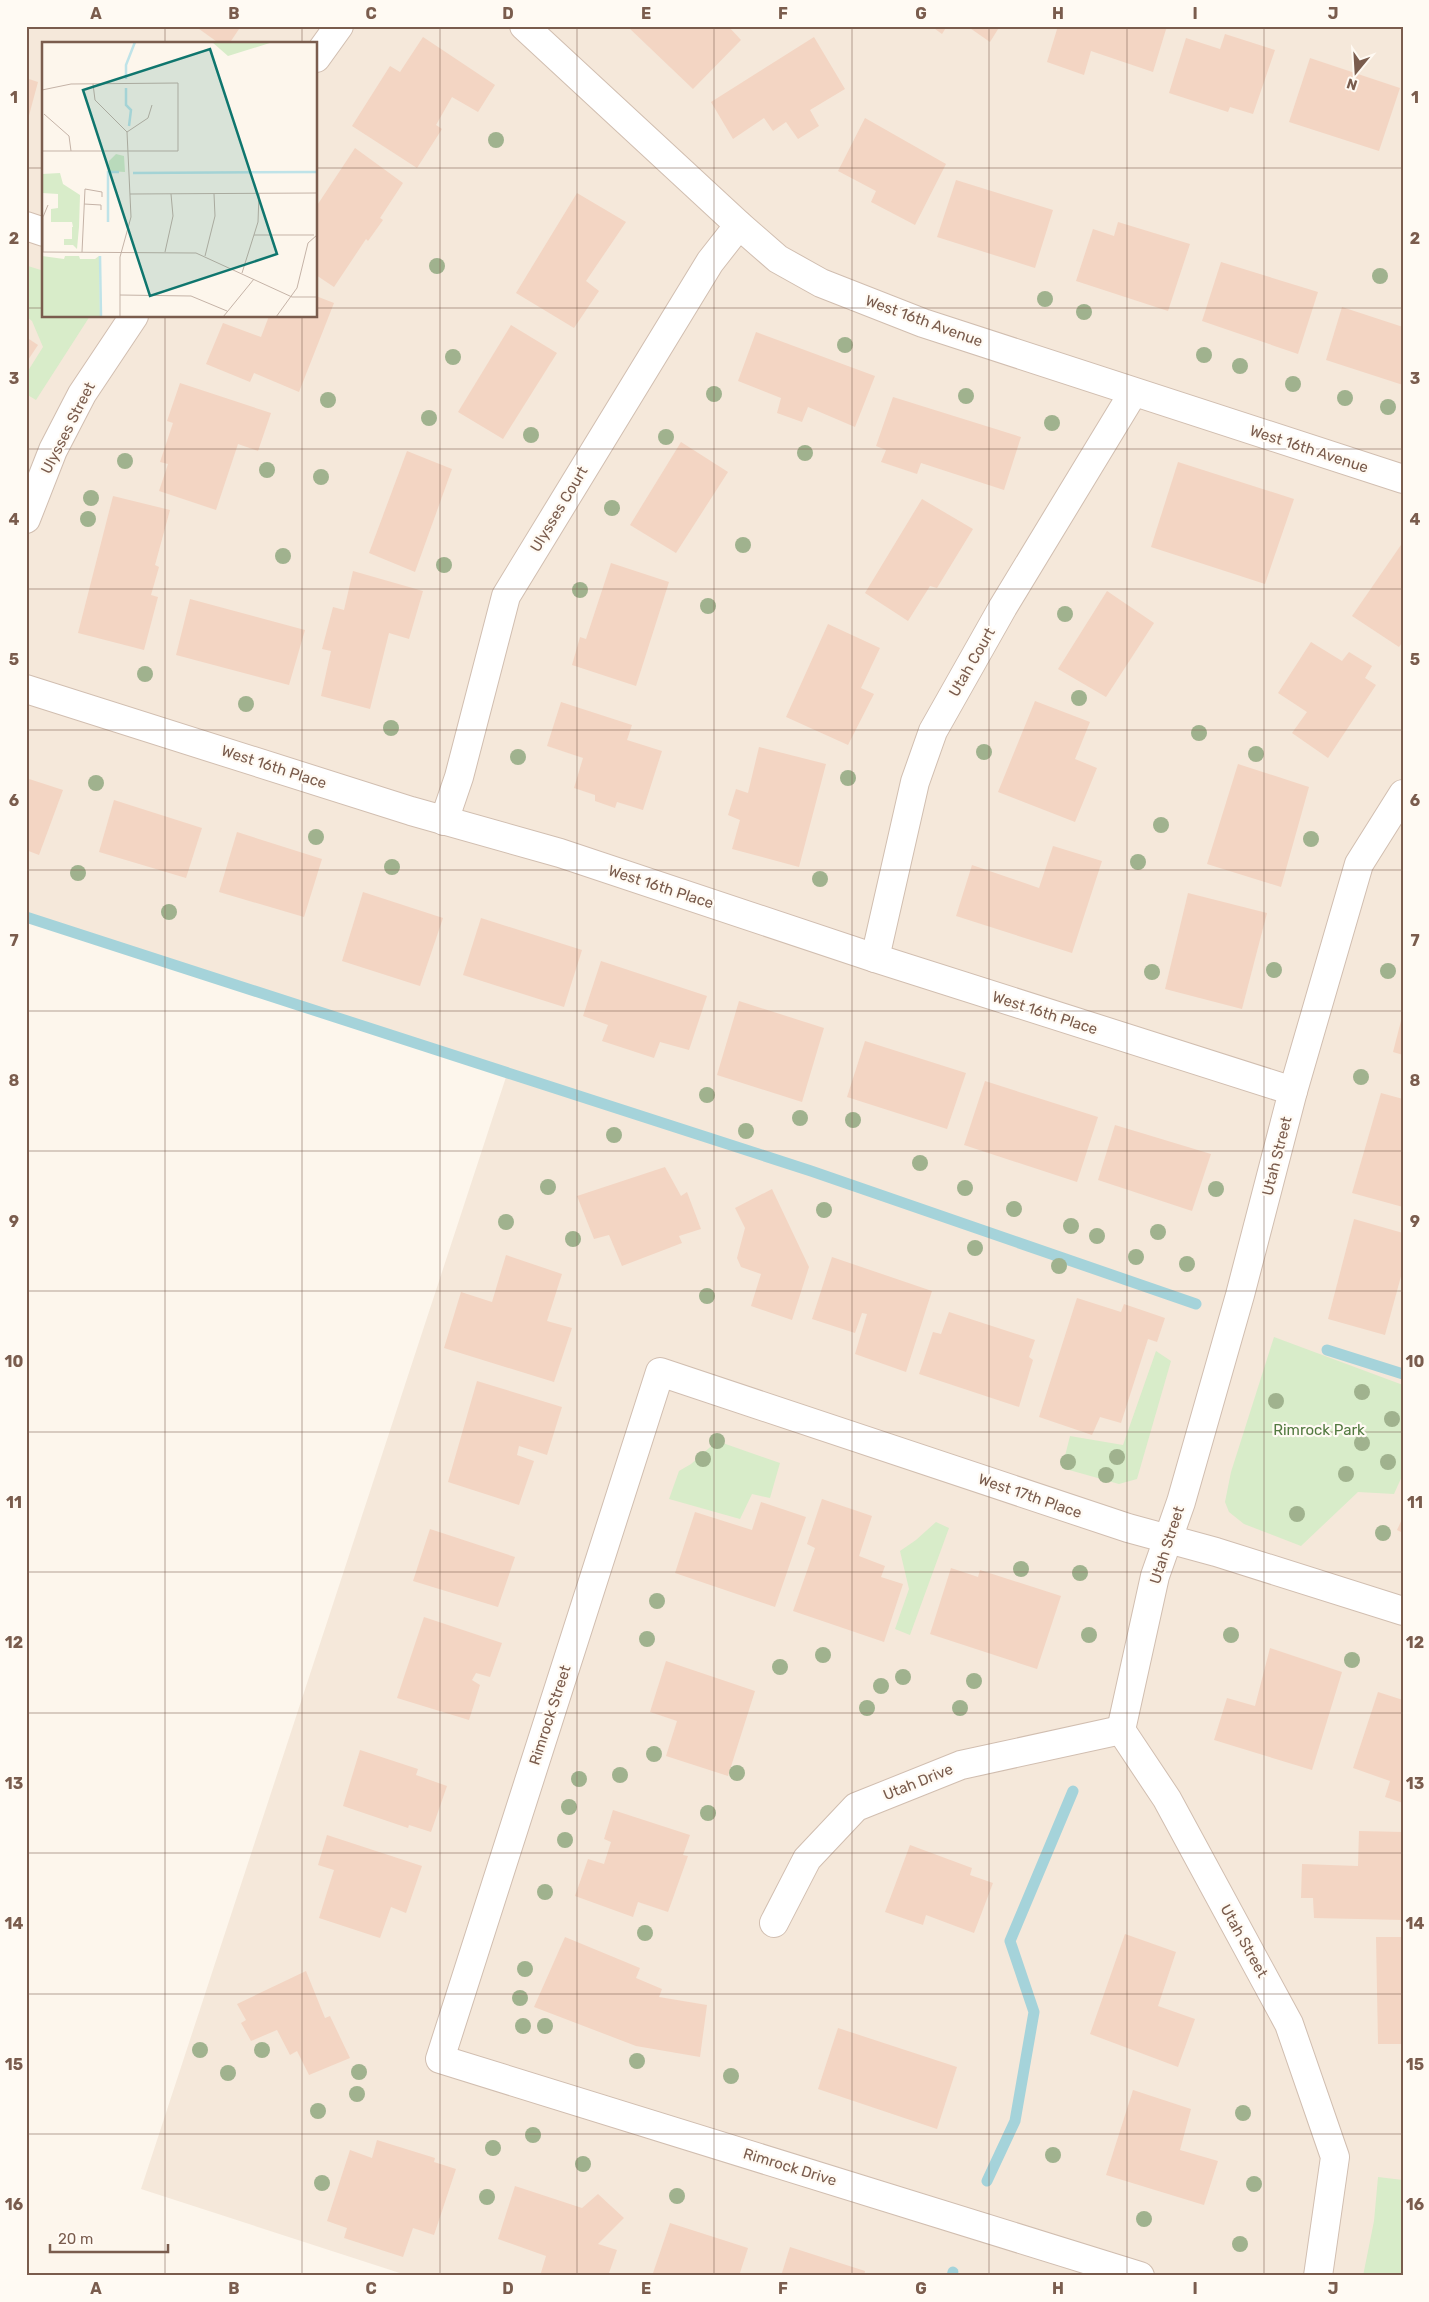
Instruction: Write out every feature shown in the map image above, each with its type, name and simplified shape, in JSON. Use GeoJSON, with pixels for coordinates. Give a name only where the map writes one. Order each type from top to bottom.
{"type":"FeatureCollection","features":[{"type":"Feature","properties":{"kind":"street"},"geometry":{"type":"LineString","coordinates":[[318,55],[339,26]]}},
{"type":"Feature","properties":{"kind":"street","name":"West 16th Avenue"},"geometry":{"type":"LineString","coordinates":[[524,26],[778,259],[821,283],[923,323],[1133,393],[1403,479]]}},
{"type":"Feature","properties":{"kind":"street","name":"Ulysses Court"},"geometry":{"type":"LineString","coordinates":[[444,822],[459,777],[506,596],[710,262],[739,225]]}},
{"type":"Feature","properties":{"kind":"street"},"geometry":{"type":"LineString","coordinates":[[26,226],[42,231]]}},
{"type":"Feature","properties":{"kind":"street","name":"Ulysses Street"},"geometry":{"type":"LineString","coordinates":[[26,519],[53,450],[82,394],[133,318]]}},
{"type":"Feature","properties":{"kind":"street","name":"Utah Court"},"geometry":{"type":"LineString","coordinates":[[875,958],[915,782],[933,731],[1003,607],[1133,393]]}},
{"type":"Feature","properties":{"kind":"street","name":"West 16th Place"},"geometry":{"type":"LineString","coordinates":[[26,689],[444,822],[560,853],[875,958],[1293,1091]]}},
{"type":"Feature","properties":{"kind":"street","name":"Utah Street"},"geometry":{"type":"LineString","coordinates":[[1318,2276],[1335,2157],[1289,2024],[1167,1799],[1121,1730],[1155,1576],[1169,1540],[1240,1295],[1293,1091],[1359,864],[1403,794]]}},
{"type":"Feature","properties":{"kind":"street","name":"West 17th Place"},"geometry":{"type":"LineString","coordinates":[[660,1372],[1169,1540],[1216,1552],[1403,1611]]}},
{"type":"Feature","properties":{"kind":"street","name":"Rimrock Street"},"geometry":{"type":"LineString","coordinates":[[440,2059],[660,1372]]}},
{"type":"Feature","properties":{"kind":"street","name":"Utah Drive"},"geometry":{"type":"LineString","coordinates":[[774,1922],[807,1859],[856,1807],[960,1764],[1121,1730]]}},
{"type":"Feature","properties":{"kind":"street","name":"Rimrock Drive"},"geometry":{"type":"LineString","coordinates":[[440,2059],[1140,2276]]}},
{"type":"Feature","properties":{"kind":"shaded area"},"geometry":{"type":"Polygon","coordinates":[[[26,26],[1403,26],[1403,2276],[409,2276],[141,2189],[508,1071],[26,916],[26,26]]]}},
{"type":"Feature","properties":{"kind":"green space"},"geometry":{"type":"Polygon","coordinates":[[[28,266],[42,270],[42,318],[89,318],[36,400],[26,394],[26,374],[43,347],[32,321],[26,316],[28,266]]]}},
{"type":"Feature","properties":{"kind":"green space","name":"Rimrock Park"},"geometry":{"type":"Polygon","coordinates":[[[1274,1337],[1403,1385],[1403,1474],[1394,1494],[1358,1492],[1301,1546],[1244,1524],[1229,1512],[1225,1502],[1231,1472],[1274,1337]]]}},
{"type":"Feature","properties":{"kind":"green space"},"geometry":{"type":"Polygon","coordinates":[[[1156,1351],[1171,1361],[1137,1479],[1119,1484],[1062,1468],[1070,1436],[1123,1445],[1156,1351]]]}},
{"type":"Feature","properties":{"kind":"green space"},"geometry":{"type":"Polygon","coordinates":[[[717,1441],[780,1463],[770,1498],[752,1494],[740,1519],[669,1499],[679,1471],[691,1464],[717,1441]]]}},
{"type":"Feature","properties":{"kind":"green space"},"geometry":{"type":"Polygon","coordinates":[[[936,1522],[949,1528],[910,1635],[895,1629],[909,1589],[900,1551],[936,1522]]]}},
{"type":"Feature","properties":{"kind":"green space"},"geometry":{"type":"Polygon","coordinates":[[[1378,2177],[1403,2180],[1403,2276],[1363,2276],[1374,2221],[1378,2177]]]}},
{"type":"Feature","properties":{"kind":"building"},"geometry":{"type":"Polygon","coordinates":[[[195,26],[241,26],[230,42],[217,42],[195,26]]]}},
{"type":"Feature","properties":{"kind":"building"},"geometry":{"type":"Polygon","coordinates":[[[627,26],[728,26],[741,40],[693,89],[627,26]]]}},
{"type":"Feature","properties":{"kind":"building"},"geometry":{"type":"Polygon","coordinates":[[[931,26],[947,26],[942,34],[931,26]]]}},
{"type":"Feature","properties":{"kind":"building"},"geometry":{"type":"Polygon","coordinates":[[[967,26],[1000,26],[990,42],[967,26]]]}},
{"type":"Feature","properties":{"kind":"building"},"geometry":{"type":"Polygon","coordinates":[[[1058,26],[1167,26],[1153,72],[1091,51],[1084,75],[1047,62],[1058,26]]]}},
{"type":"Feature","properties":{"kind":"building"},"geometry":{"type":"Polygon","coordinates":[[[1225,34],[1275,50],[1253,114],[1230,107],[1228,112],[1169,93],[1186,38],[1220,49],[1225,34]]]}},
{"type":"Feature","properties":{"kind":"building"},"geometry":{"type":"Polygon","coordinates":[[[423,37],[495,85],[478,112],[452,97],[436,125],[442,129],[417,168],[352,126],[390,66],[400,72],[423,37]]]}},
{"type":"Feature","properties":{"kind":"building"},"geometry":{"type":"Polygon","coordinates":[[[814,37],[845,89],[810,110],[819,126],[798,139],[786,122],[773,131],[764,118],[733,139],[711,102],[814,37]]]}},
{"type":"Feature","properties":{"kind":"building"},"geometry":{"type":"Polygon","coordinates":[[[1310,58],[1400,88],[1379,151],[1289,122],[1310,58]]]}},
{"type":"Feature","properties":{"kind":"building"},"geometry":{"type":"Polygon","coordinates":[[[26,78],[38,82],[27,123],[26,123],[26,78]]]}},
{"type":"Feature","properties":{"kind":"building"},"geometry":{"type":"Polygon","coordinates":[[[865,118],[946,164],[915,225],[871,202],[876,191],[838,171],[865,118]]]}},
{"type":"Feature","properties":{"kind":"building"},"geometry":{"type":"Polygon","coordinates":[[[355,148],[403,183],[380,218],[383,220],[368,241],[366,239],[334,287],[318,276],[318,204],[355,148]]]}},
{"type":"Feature","properties":{"kind":"building"},"geometry":{"type":"Polygon","coordinates":[[[956,180],[1053,210],[1035,268],[937,237],[956,180]]]}},
{"type":"Feature","properties":{"kind":"building"},"geometry":{"type":"Polygon","coordinates":[[[577,193],[626,222],[586,281],[599,291],[574,328],[516,293],[577,193]]]}},
{"type":"Feature","properties":{"kind":"building"},"geometry":{"type":"Polygon","coordinates":[[[1118,222],[1190,244],[1168,311],[1076,281],[1093,229],[1114,236],[1118,222]]]}},
{"type":"Feature","properties":{"kind":"building"},"geometry":{"type":"Polygon","coordinates":[[[1221,262],[1318,292],[1298,354],[1202,321],[1221,262]]]}},
{"type":"Feature","properties":{"kind":"building"},"geometry":{"type":"Polygon","coordinates":[[[318,297],[334,303],[299,392],[254,373],[250,382],[206,364],[223,323],[261,337],[268,318],[318,318],[318,297]]]}},
{"type":"Feature","properties":{"kind":"building"},"geometry":{"type":"Polygon","coordinates":[[[1342,307],[1403,327],[1403,385],[1326,360],[1342,307]]]}},
{"type":"Feature","properties":{"kind":"building"},"geometry":{"type":"Polygon","coordinates":[[[511,325],[557,353],[503,439],[458,412],[511,325]]]}},
{"type":"Feature","properties":{"kind":"building"},"geometry":{"type":"Polygon","coordinates":[[[756,332],[875,376],[855,427],[808,407],[802,422],[777,413],[781,398],[738,381],[756,332]]]}},
{"type":"Feature","properties":{"kind":"building"},"geometry":{"type":"Polygon","coordinates":[[[26,337],[38,345],[26,363],[26,337]]]}},
{"type":"Feature","properties":{"kind":"building"},"geometry":{"type":"Polygon","coordinates":[[[180,383],[271,413],[258,451],[238,444],[216,510],[159,491],[168,464],[160,462],[173,423],[167,421],[180,383]]]}},
{"type":"Feature","properties":{"kind":"building"},"geometry":{"type":"Polygon","coordinates":[[[893,397],[1021,437],[1004,490],[921,463],[917,474],[881,462],[886,450],[876,446],[893,397]]]}},
{"type":"Feature","properties":{"kind":"building"},"geometry":{"type":"Polygon","coordinates":[[[681,442],[728,472],[676,553],[630,525],[681,442]]]}},
{"type":"Feature","properties":{"kind":"building"},"geometry":{"type":"Polygon","coordinates":[[[407,451],[452,469],[415,572],[369,553],[407,451]]]}},
{"type":"Feature","properties":{"kind":"building"},"geometry":{"type":"Polygon","coordinates":[[[1178,462],[1294,499],[1265,584],[1151,547],[1178,462]]]}},
{"type":"Feature","properties":{"kind":"building"},"geometry":{"type":"Polygon","coordinates":[[[113,496],[170,510],[155,565],[159,567],[151,595],[158,597],[144,650],[78,633],[113,496]]]}},
{"type":"Feature","properties":{"kind":"building"},"geometry":{"type":"Polygon","coordinates":[[[922,499],[973,529],[937,588],[930,586],[908,621],[865,593],[922,499]]]}},
{"type":"Feature","properties":{"kind":"building"},"geometry":{"type":"Polygon","coordinates":[[[1403,542],[1403,641],[1399,647],[1352,616],[1403,542]]]}},
{"type":"Feature","properties":{"kind":"building"},"geometry":{"type":"Polygon","coordinates":[[[611,563],[669,582],[636,686],[572,665],[580,637],[586,639],[611,563]]]}},
{"type":"Feature","properties":{"kind":"building"},"geometry":{"type":"Polygon","coordinates":[[[353,571],[423,591],[409,639],[389,633],[370,709],[321,696],[331,651],[322,649],[333,607],[344,610],[353,571]]]}},
{"type":"Feature","properties":{"kind":"building"},"geometry":{"type":"Polygon","coordinates":[[[1107,591],[1154,623],[1106,697],[1058,669],[1107,591]]]}},
{"type":"Feature","properties":{"kind":"building"},"geometry":{"type":"Polygon","coordinates":[[[190,599],[305,630],[289,685],[176,655],[190,599]]]}},
{"type":"Feature","properties":{"kind":"building"},"geometry":{"type":"Polygon","coordinates":[[[828,624],[880,648],[861,688],[874,694],[848,745],[786,717],[828,624]]]}},
{"type":"Feature","properties":{"kind":"building"},"geometry":{"type":"Polygon","coordinates":[[[1311,642],[1342,661],[1349,652],[1372,666],[1365,678],[1376,685],[1328,758],[1292,733],[1307,712],[1278,693],[1311,642]]]}},
{"type":"Feature","properties":{"kind":"building"},"geometry":{"type":"Polygon","coordinates":[[[1035,701],[1090,722],[1075,759],[1097,768],[1075,822],[998,792],[1035,701]]]}},
{"type":"Feature","properties":{"kind":"building"},"geometry":{"type":"Polygon","coordinates":[[[561,702],[632,725],[627,740],[662,751],[643,810],[617,802],[615,808],[595,801],[595,795],[574,788],[583,758],[547,746],[561,702]]]}},
{"type":"Feature","properties":{"kind":"building"},"geometry":{"type":"Polygon","coordinates":[[[759,747],[826,764],[799,867],[732,849],[740,820],[728,815],[736,789],[748,793],[759,747]]]}},
{"type":"Feature","properties":{"kind":"building"},"geometry":{"type":"Polygon","coordinates":[[[1238,764],[1309,787],[1281,887],[1207,864],[1238,764]]]}},
{"type":"Feature","properties":{"kind":"building"},"geometry":{"type":"Polygon","coordinates":[[[26,778],[63,790],[39,855],[26,850],[26,778]]]}},
{"type":"Feature","properties":{"kind":"building"},"geometry":{"type":"Polygon","coordinates":[[[114,800],[202,828],[186,878],[99,852],[114,800]]]}},
{"type":"Feature","properties":{"kind":"building"},"geometry":{"type":"Polygon","coordinates":[[[237,832],[322,859],[304,917],[219,892],[237,832]]]}},
{"type":"Feature","properties":{"kind":"building"},"geometry":{"type":"Polygon","coordinates":[[[1053,846],[1102,861],[1072,953],[956,916],[972,865],[1039,888],[1053,846]]]}},
{"type":"Feature","properties":{"kind":"building"},"geometry":{"type":"Polygon","coordinates":[[[363,892],[443,918],[420,986],[342,961],[363,892]]]}},
{"type":"Feature","properties":{"kind":"building"},"geometry":{"type":"Polygon","coordinates":[[[1188,893],[1267,913],[1242,1009],[1165,989],[1188,893]]]}},
{"type":"Feature","properties":{"kind":"building"},"geometry":{"type":"Polygon","coordinates":[[[481,918],[582,950],[564,1007],[463,975],[481,918]]]}},
{"type":"Feature","properties":{"kind":"building"},"geometry":{"type":"Polygon","coordinates":[[[601,961],[707,996],[689,1050],[660,1042],[654,1058],[602,1041],[608,1025],[583,1016],[601,961]]]}},
{"type":"Feature","properties":{"kind":"building"},"geometry":{"type":"Polygon","coordinates":[[[739,1001],[824,1028],[802,1102],[717,1075],[739,1001]]]}},
{"type":"Feature","properties":{"kind":"building"},"geometry":{"type":"Polygon","coordinates":[[[1403,1013],[1403,1055],[1393,1052],[1403,1013]]]}},
{"type":"Feature","properties":{"kind":"building"},"geometry":{"type":"Polygon","coordinates":[[[865,1041],[966,1073],[947,1129],[847,1097],[865,1041]]]}},
{"type":"Feature","properties":{"kind":"building"},"geometry":{"type":"Polygon","coordinates":[[[985,1081],[1098,1117],[1077,1182],[964,1145],[985,1081]]]}},
{"type":"Feature","properties":{"kind":"building"},"geometry":{"type":"Polygon","coordinates":[[[1381,1093],[1403,1099],[1403,1207],[1352,1193],[1381,1093]]]}},
{"type":"Feature","properties":{"kind":"building"},"geometry":{"type":"Polygon","coordinates":[[[1115,1125],[1211,1154],[1192,1211],[1098,1180],[1115,1125]]]}},
{"type":"Feature","properties":{"kind":"building"},"geometry":{"type":"Polygon","coordinates":[[[665,1167],[681,1196],[687,1192],[701,1229],[679,1236],[682,1243],[622,1266],[609,1235],[594,1239],[577,1196],[665,1167]]]}},
{"type":"Feature","properties":{"kind":"building"},"geometry":{"type":"Polygon","coordinates":[[[772,1189],[809,1267],[792,1320],[751,1306],[761,1274],[741,1267],[737,1258],[745,1228],[735,1208],[772,1189]]]}},
{"type":"Feature","properties":{"kind":"building"},"geometry":{"type":"Polygon","coordinates":[[[1354,1219],[1403,1233],[1403,1269],[1385,1335],[1328,1319],[1354,1219]]]}},
{"type":"Feature","properties":{"kind":"building"},"geometry":{"type":"Polygon","coordinates":[[[506,1255],[562,1274],[547,1321],[572,1328],[554,1382],[444,1348],[461,1292],[492,1302],[506,1255]]]}},
{"type":"Feature","properties":{"kind":"building"},"geometry":{"type":"Polygon","coordinates":[[[832,1257],[932,1291],[906,1372],[855,1354],[867,1314],[862,1313],[855,1333],[812,1319],[832,1257]]]}},
{"type":"Feature","properties":{"kind":"building"},"geometry":{"type":"Polygon","coordinates":[[[1077,1298],[1121,1312],[1124,1304],[1165,1318],[1157,1342],[1148,1339],[1121,1423],[1100,1417],[1092,1435],[1039,1417],[1077,1298]]]}},
{"type":"Feature","properties":{"kind":"building"},"geometry":{"type":"Polygon","coordinates":[[[949,1312],[1035,1340],[1029,1357],[1033,1360],[1019,1407],[919,1374],[933,1332],[941,1334],[949,1312]]]}},
{"type":"Feature","properties":{"kind":"building"},"geometry":{"type":"Polygon","coordinates":[[[477,1381],[562,1407],[547,1455],[519,1446],[517,1455],[534,1461],[519,1505],[448,1482],[477,1381]]]}},
{"type":"Feature","properties":{"kind":"building"},"geometry":{"type":"Polygon","coordinates":[[[822,1499],[872,1516],[859,1556],[885,1566],[881,1577],[903,1584],[884,1642],[793,1611],[815,1548],[807,1544],[822,1499]]]}},
{"type":"Feature","properties":{"kind":"building"},"geometry":{"type":"Polygon","coordinates":[[[761,1502],[806,1517],[775,1607],[675,1573],[695,1512],[752,1530],[761,1502]]]}},
{"type":"Feature","properties":{"kind":"building"},"geometry":{"type":"Polygon","coordinates":[[[1403,1517],[1403,1533],[1397,1530],[1403,1517]]]}},
{"type":"Feature","properties":{"kind":"building"},"geometry":{"type":"Polygon","coordinates":[[[430,1529],[515,1557],[498,1607],[413,1581],[430,1529]]]}},
{"type":"Feature","properties":{"kind":"building"},"geometry":{"type":"Polygon","coordinates":[[[951,1568],[978,1577],[980,1570],[1061,1596],[1037,1669],[930,1634],[951,1568]]]}},
{"type":"Feature","properties":{"kind":"building"},"geometry":{"type":"Polygon","coordinates":[[[424,1617],[502,1643],[490,1677],[476,1673],[472,1680],[480,1685],[469,1720],[397,1698],[424,1617]]]}},
{"type":"Feature","properties":{"kind":"building"},"geometry":{"type":"Polygon","coordinates":[[[1270,1648],[1342,1672],[1312,1770],[1214,1740],[1227,1698],[1255,1706],[1270,1648]]]}},
{"type":"Feature","properties":{"kind":"building"},"geometry":{"type":"Polygon","coordinates":[[[666,1661],[755,1691],[728,1776],[666,1756],[677,1721],[650,1712],[666,1661]]]}},
{"type":"Feature","properties":{"kind":"building"},"geometry":{"type":"Polygon","coordinates":[[[1378,1692],[1403,1700],[1403,1803],[1385,1797],[1390,1781],[1353,1768],[1378,1692]]]}},
{"type":"Feature","properties":{"kind":"building"},"geometry":{"type":"Polygon","coordinates":[[[360,1750],[418,1769],[416,1775],[447,1786],[431,1832],[409,1825],[408,1828],[343,1806],[360,1750]]]}},
{"type":"Feature","properties":{"kind":"building"},"geometry":{"type":"Polygon","coordinates":[[[613,1810],[690,1835],[683,1855],[688,1856],[668,1912],[638,1902],[633,1917],[575,1896],[588,1859],[604,1864],[611,1842],[604,1839],[613,1810]]]}},
{"type":"Feature","properties":{"kind":"building"},"geometry":{"type":"Polygon","coordinates":[[[1359,1831],[1403,1832],[1403,1920],[1314,1918],[1313,1898],[1301,1898],[1302,1864],[1358,1866],[1359,1831]]]}},
{"type":"Feature","properties":{"kind":"building"},"geometry":{"type":"Polygon","coordinates":[[[327,1835],[422,1866],[406,1913],[391,1907],[380,1938],[319,1918],[334,1870],[318,1865],[327,1835]]]}},
{"type":"Feature","properties":{"kind":"building"},"geometry":{"type":"Polygon","coordinates":[[[910,1845],[972,1868],[970,1875],[993,1883],[974,1933],[926,1915],[923,1925],[885,1912],[910,1845]]]}},
{"type":"Feature","properties":{"kind":"building"},"geometry":{"type":"Polygon","coordinates":[[[1125,1934],[1176,1952],[1158,2006],[1195,2019],[1178,2067],[1090,2034],[1125,1934]]]}},
{"type":"Feature","properties":{"kind":"building"},"geometry":{"type":"Polygon","coordinates":[[[565,1937],[640,1968],[636,1978],[662,1989],[659,1997],[707,2005],[700,2057],[636,2046],[534,2007],[565,1937]]]}},
{"type":"Feature","properties":{"kind":"building"},"geometry":{"type":"Polygon","coordinates":[[[1376,1937],[1403,1937],[1403,2044],[1378,2044],[1376,1937]]]}},
{"type":"Feature","properties":{"kind":"building"},"geometry":{"type":"Polygon","coordinates":[[[306,1971],[325,2018],[330,2016],[350,2058],[309,2075],[297,2051],[290,2055],[277,2030],[251,2041],[241,2023],[246,2020],[237,2004],[306,1971]]]}},
{"type":"Feature","properties":{"kind":"building"},"geometry":{"type":"Polygon","coordinates":[[[838,2028],[957,2067],[937,2129],[818,2089],[838,2028]]]}},
{"type":"Feature","properties":{"kind":"building"},"geometry":{"type":"Polygon","coordinates":[[[1133,2090],[1191,2109],[1180,2150],[1218,2161],[1204,2205],[1106,2175],[1133,2090]]]}},
{"type":"Feature","properties":{"kind":"building"},"geometry":{"type":"Polygon","coordinates":[[[377,2140],[435,2158],[434,2162],[456,2169],[434,2235],[413,2228],[403,2257],[344,2238],[347,2228],[327,2221],[350,2150],[372,2158],[377,2140]]]}},
{"type":"Feature","properties":{"kind":"building"},"geometry":{"type":"Polygon","coordinates":[[[515,2186],[582,2208],[598,2194],[624,2218],[598,2244],[617,2250],[608,2276],[540,2276],[546,2256],[498,2239],[515,2186]]]}},
{"type":"Feature","properties":{"kind":"building"},"geometry":{"type":"Polygon","coordinates":[[[670,2223],[748,2248],[739,2276],[652,2276],[670,2223]]]}},
{"type":"Feature","properties":{"kind":"building"},"geometry":{"type":"Polygon","coordinates":[[[790,2247],[865,2271],[864,2276],[781,2276],[790,2247]]]}},
{"type":"Feature","properties":{"kind":"waterway"},"geometry":{"type":"LineString","coordinates":[[26,917],[811,1171],[1196,1304]]}},
{"type":"Feature","properties":{"kind":"waterway"},"geometry":{"type":"LineString","coordinates":[[1327,1350],[1403,1374]]}},
{"type":"Feature","properties":{"kind":"waterway"},"geometry":{"type":"LineString","coordinates":[[987,2181],[1015,2121],[1034,2012],[1010,1941],[1073,1791]]}},
{"type":"Feature","properties":{"kind":"waterway"},"geometry":{"type":"LineString","coordinates":[[952,2276],[953,2272]]}}]}
